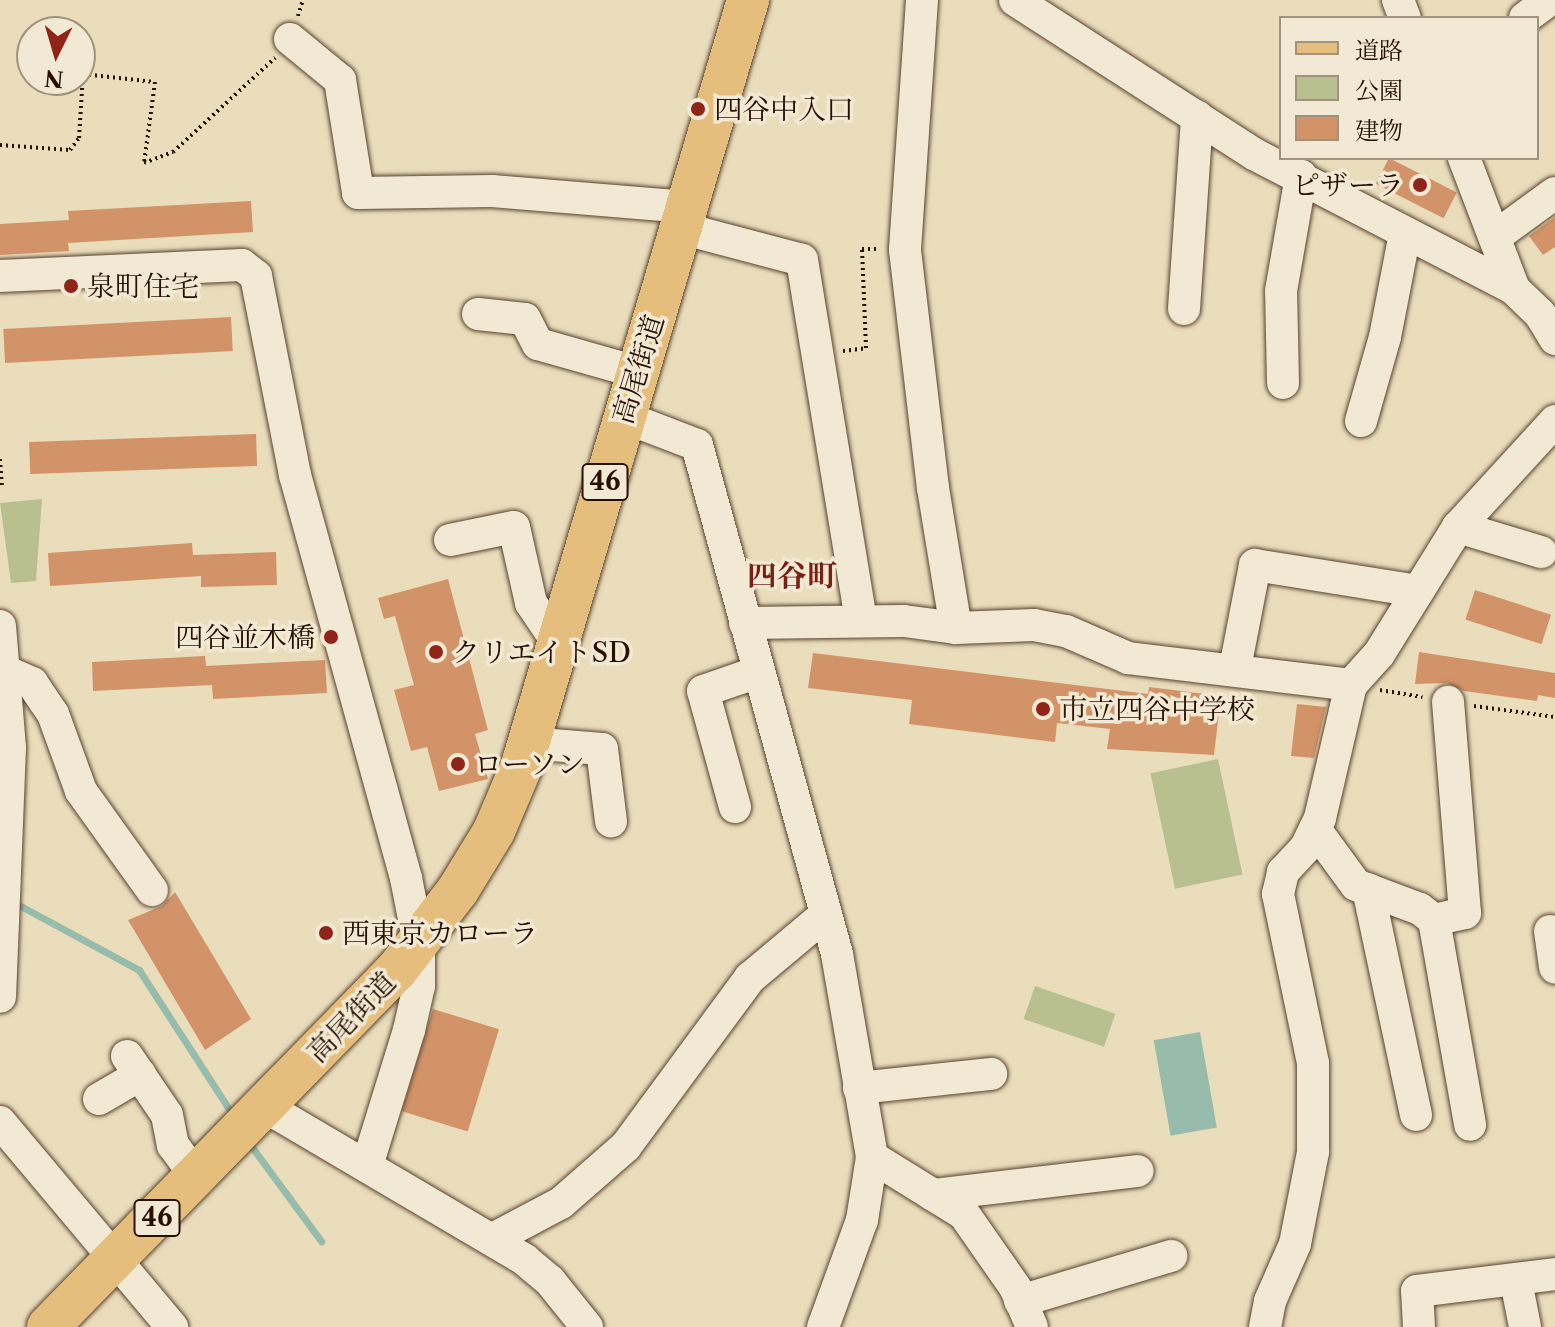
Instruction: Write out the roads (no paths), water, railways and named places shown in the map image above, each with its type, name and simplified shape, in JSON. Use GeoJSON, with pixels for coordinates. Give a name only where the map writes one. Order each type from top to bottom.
{"type":"FeatureCollection","features":[{"type":"Feature","properties":{"kind":"main road","name":"高尾街道"},"geometry":{"type":"LineString","coordinates":[[48,1327],[197,1178],[419,944],[494,831],[528,743],[748,0]]}},
{"type":"Feature","properties":{"kind":"street"},"geometry":{"type":"LineString","coordinates":[[922,0],[905,250],[933,488],[956,628]]}},
{"type":"Feature","properties":{"kind":"street"},"geometry":{"type":"LineString","coordinates":[[1015,0],[1197,116],[1405,233],[1514,289],[1550,323]]}},
{"type":"Feature","properties":{"kind":"street"},"geometry":{"type":"LineString","coordinates":[[1528,16],[1549,0]]}},
{"type":"Feature","properties":{"kind":"street"},"geometry":{"type":"LineString","coordinates":[[290,39],[340,80],[358,193],[492,191],[684,217],[802,260],[861,620]]}},
{"type":"Feature","properties":{"kind":"street"},"geometry":{"type":"LineString","coordinates":[[1184,309],[1197,116]]}},
{"type":"Feature","properties":{"kind":"street"},"geometry":{"type":"LineString","coordinates":[[1465,160],[1514,289]]}},
{"type":"Feature","properties":{"kind":"street"},"geometry":{"type":"LineString","coordinates":[[1283,383],[1281,291],[1301,176]]}},
{"type":"Feature","properties":{"kind":"street"},"geometry":{"type":"LineString","coordinates":[[1496,236],[1555,193]]}},
{"type":"Feature","properties":{"kind":"street"},"geometry":{"type":"LineString","coordinates":[[1361,421],[1385,337],[1405,233]]}},
{"type":"Feature","properties":{"kind":"street"},"geometry":{"type":"LineString","coordinates":[[0,276],[242,265],[256,276],[295,475],[406,878],[419,944],[419,986],[409,1030],[367,1166]]}},
{"type":"Feature","properties":{"kind":"street"},"geometry":{"type":"LineString","coordinates":[[478,314],[525,319],[538,344],[637,372]]}},
{"type":"Feature","properties":{"kind":"street"},"geometry":{"type":"LineString","coordinates":[[624,417],[697,445],[825,915],[872,1157],[862,1220],[823,1327]]}},
{"type":"Feature","properties":{"kind":"street"},"geometry":{"type":"LineString","coordinates":[[1265,1327],[1270,1301],[1295,1244],[1313,1152],[1313,1063],[1278,894],[1283,872],[1315,829],[1330,787],[1351,685],[1379,654],[1458,527],[1555,421]]}},
{"type":"Feature","properties":{"kind":"street"},"geometry":{"type":"LineString","coordinates":[[450,540],[514,527],[531,603],[558,643]]}},
{"type":"Feature","properties":{"kind":"street"},"geometry":{"type":"LineString","coordinates":[[1458,527],[1541,552]]}},
{"type":"Feature","properties":{"kind":"street"},"geometry":{"type":"LineString","coordinates":[[1235,668],[1255,565],[1418,591]]}},
{"type":"Feature","properties":{"kind":"street"},"geometry":{"type":"LineString","coordinates":[[745,623],[861,620],[956,628],[1034,625],[1066,631],[1128,658],[1235,668],[1351,685]]}},
{"type":"Feature","properties":{"kind":"street"},"geometry":{"type":"LineString","coordinates":[[0,626],[10,748],[0,997]]}},
{"type":"Feature","properties":{"kind":"street"},"geometry":{"type":"LineString","coordinates":[[5,671],[32,683],[53,714],[81,791],[152,890]]}},
{"type":"Feature","properties":{"kind":"street"},"geometry":{"type":"LineString","coordinates":[[735,807],[703,691],[758,672]]}},
{"type":"Feature","properties":{"kind":"street"},"geometry":{"type":"LineString","coordinates":[[1434,920],[1465,913],[1448,702]]}},
{"type":"Feature","properties":{"kind":"street"},"geometry":{"type":"LineString","coordinates":[[528,743],[602,749],[611,821]]}},
{"type":"Feature","properties":{"kind":"street"},"geometry":{"type":"LineString","coordinates":[[1315,829],[1356,885],[1420,909],[1434,920],[1470,1125]]}},
{"type":"Feature","properties":{"kind":"street"},"geometry":{"type":"LineString","coordinates":[[1368,889],[1416,1115]]}},
{"type":"Feature","properties":{"kind":"street"},"geometry":{"type":"LineString","coordinates":[[493,1239],[561,1203],[626,1146],[750,978],[825,915]]}},
{"type":"Feature","properties":{"kind":"street"},"geometry":{"type":"LineString","coordinates":[[1550,931],[1555,968]]}},
{"type":"Feature","properties":{"kind":"street"},"geometry":{"type":"LineString","coordinates":[[99,1099],[134,1065],[167,1115],[173,1145],[197,1178]]}},
{"type":"Feature","properties":{"kind":"street"},"geometry":{"type":"LineString","coordinates":[[859,1088],[991,1074]]}},
{"type":"Feature","properties":{"kind":"street"},"geometry":{"type":"LineString","coordinates":[[264,1106],[493,1239],[550,1281],[587,1327]]}},
{"type":"Feature","properties":{"kind":"street"},"geometry":{"type":"LineString","coordinates":[[0,1122],[172,1327]]}},
{"type":"Feature","properties":{"kind":"street"},"geometry":{"type":"LineString","coordinates":[[872,1157],[964,1214],[1026,1314],[1171,1256]]}},
{"type":"Feature","properties":{"kind":"street"},"geometry":{"type":"LineString","coordinates":[[933,1195],[1138,1171]]}},
{"type":"Feature","properties":{"kind":"street"},"geometry":{"type":"LineString","coordinates":[[1419,1327],[1417,1291],[1555,1274]]}},
{"type":"Feature","properties":{"kind":"street"},"geometry":{"type":"LineString","coordinates":[[1516,1281],[1525,1327]]}},
{"type":"Feature","properties":{"kind":"waterway"},"geometry":{"type":"LineString","coordinates":[[17,904],[139,970],[229,1109]]}},
{"type":"Feature","properties":{"kind":"waterway"},"geometry":{"type":"LineString","coordinates":[[249,1143],[321,1241]]}},
{"type":"Feature","properties":{"kind":"place","name":"四谷中入口"},"geometry":{"type":"Point","coordinates":[698,109]}},
{"type":"Feature","properties":{"kind":"place","name":"ピザーラ"},"geometry":{"type":"Point","coordinates":[1420,185]}},
{"type":"Feature","properties":{"kind":"place","name":"泉町住宅"},"geometry":{"type":"Point","coordinates":[71,286]}},
{"type":"Feature","properties":{"kind":"place","name":"四谷並木橋"},"geometry":{"type":"Point","coordinates":[331,637]}},
{"type":"Feature","properties":{"kind":"place","name":"クリエイトSD"},"geometry":{"type":"Point","coordinates":[436,652]}},
{"type":"Feature","properties":{"kind":"place","name":"市立四谷中学校"},"geometry":{"type":"Point","coordinates":[1043,709]}},
{"type":"Feature","properties":{"kind":"place","name":"ローソン"},"geometry":{"type":"Point","coordinates":[458,764]}},
{"type":"Feature","properties":{"kind":"place","name":"西東京カローラ"},"geometry":{"type":"Point","coordinates":[326,933]}},
{"type":"Feature","properties":{"kind":"district","name":"四谷町"},"geometry":{"type":"Point","coordinates":[792,576]}}]}
